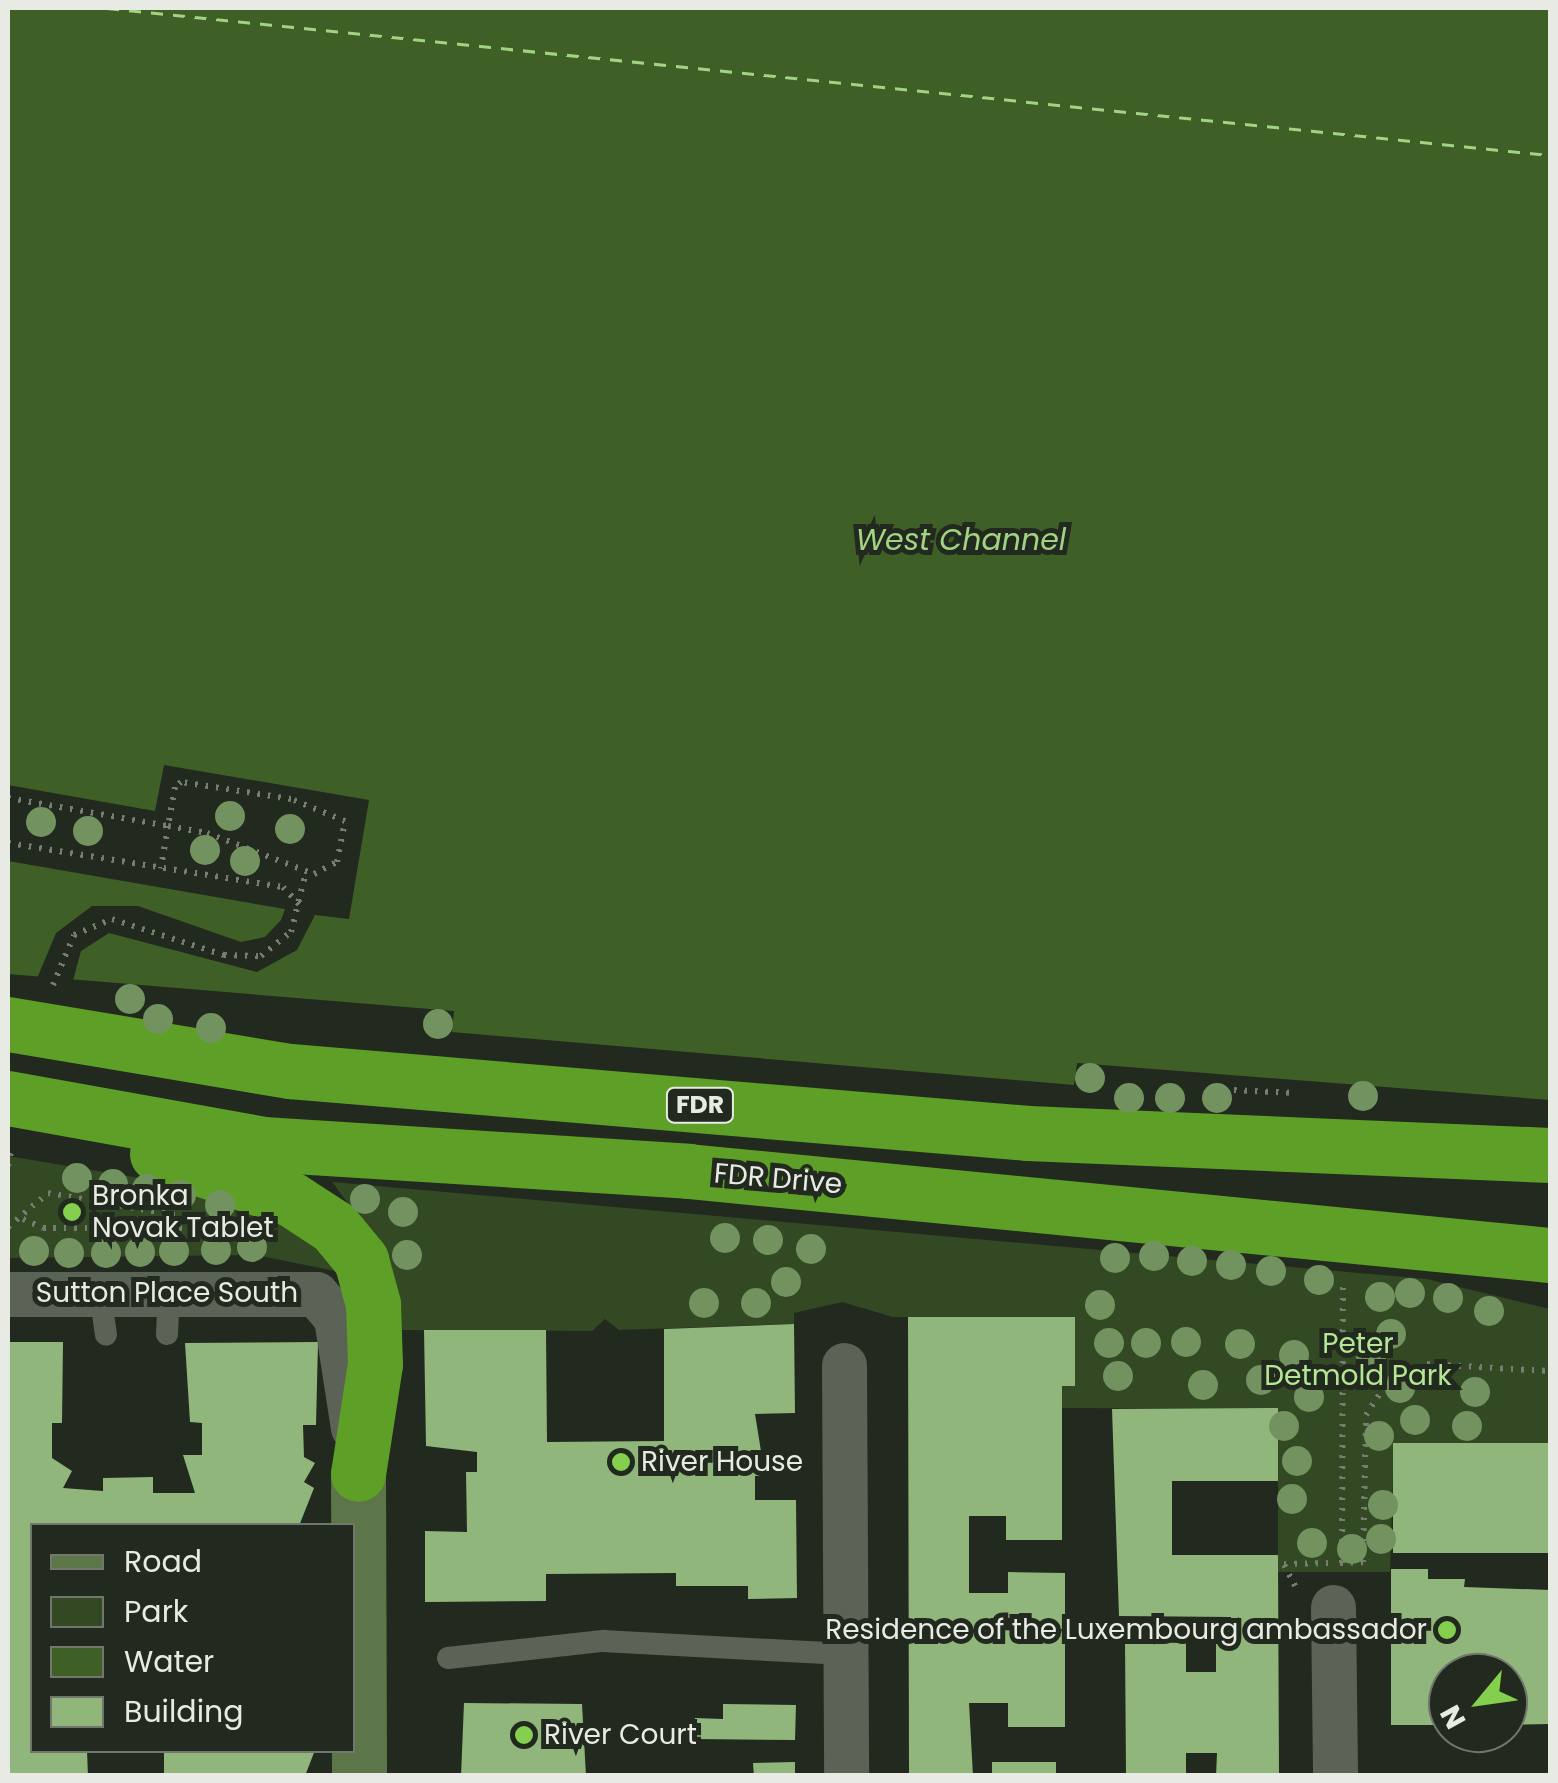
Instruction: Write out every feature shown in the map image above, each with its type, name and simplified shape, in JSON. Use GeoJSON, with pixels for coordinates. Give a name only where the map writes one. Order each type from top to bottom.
{"type":"FeatureCollection","features":[{"type":"Feature","properties":{"kind":"highway","name":"FDR"},"geometry":{"type":"LineString","coordinates":[[8,1024],[290,1071],[1028,1133],[1550,1155]]}},
{"type":"Feature","properties":{"kind":"highway"},"geometry":{"type":"LineString","coordinates":[[33,1103],[172,1160],[291,1199],[350,1244],[368,1278],[374,1324],[358,1474]]}},
{"type":"Feature","properties":{"kind":"highway","name":"FDR Drive"},"geometry":{"type":"LineString","coordinates":[[33,1103],[263,1144],[688,1171],[1550,1255]]}},
{"type":"Feature","properties":{"kind":"highway"},"geometry":{"type":"LineString","coordinates":[[1396,1151],[1550,1189]]}},
{"type":"Feature","properties":{"kind":"main road"},"geometry":{"type":"LineString","coordinates":[[358,1474],[359,1776]]}},
{"type":"Feature","properties":{"kind":"street","name":"Sutton Place South"},"geometry":{"type":"LineString","coordinates":[[8,1294],[103,1313],[168,1312],[296,1290],[324,1299],[346,1362],[358,1474]]}},
{"type":"Feature","properties":{"kind":"street"},"geometry":{"type":"LineString","coordinates":[[844,1365],[846,1776]]}},
{"type":"Feature","properties":{"kind":"street"},"geometry":{"type":"LineString","coordinates":[[1320,1585],[1335,1776]]}},
{"type":"Feature","properties":{"kind":"lane"},"geometry":{"type":"LineString","coordinates":[[448,1658],[603,1641],[845,1654]]}},
{"type":"Feature","properties":{"kind":"path"},"geometry":{"type":"LineString","coordinates":[[8,798],[168,826],[234,840],[306,872],[337,862],[343,816],[181,782],[168,826],[161,868]]}},
{"type":"Feature","properties":{"kind":"path"},"geometry":{"type":"LineString","coordinates":[[8,843],[283,887],[302,908],[306,872]]}},
{"type":"Feature","properties":{"kind":"path"},"geometry":{"type":"LineString","coordinates":[[1269,1090],[1295,1092]]}},
{"type":"Feature","properties":{"kind":"path"},"geometry":{"type":"LineString","coordinates":[[8,1227],[24,1218],[48,1193],[239,1228],[44,1228],[24,1218]]}},
{"type":"Feature","properties":{"kind":"path"},"geometry":{"type":"LineString","coordinates":[[1343,1276],[1342,1559],[1364,1562],[1369,1409],[1408,1367],[1550,1370]]}},
{"type":"Feature","properties":{"kind":"path"},"geometry":{"type":"LineString","coordinates":[[1355,1409],[1369,1409]]}},
{"type":"Feature","properties":{"kind":"green space"},"geometry":{"type":"Polygon","coordinates":[[[8,1156],[200,1188],[300,1221],[335,1271],[256,1255],[8,1258],[8,1156]]]}},
{"type":"Feature","properties":{"kind":"green space","name":"Peter Detmold Park"},"geometry":{"type":"Polygon","coordinates":[[[332,1182],[1427,1279],[1550,1309],[1550,1443],[1394,1443],[1390,1572],[1278,1572],[1278,1409],[1062,1408],[1062,1386],[1075,1385],[1075,1317],[893,1317],[842,1302],[794,1313],[794,1324],[619,1330],[605,1319],[592,1331],[394,1330],[365,1226],[332,1182]]]}},
{"type":"Feature","properties":{"kind":"water","name":"West Channel"},"geometry":{"type":"Polygon","coordinates":[[[8,8],[1550,8],[1550,1100],[1077,1063],[1074,1085],[452,1032],[454,1011],[8,974],[8,8]]]}},
{"type":"Feature","properties":{"kind":"pier"},"geometry":{"type":"Polygon","coordinates":[[[164,765],[369,800],[349,919],[315,915],[297,950],[257,972],[109,933],[81,951],[72,984],[36,981],[56,933],[92,906],[138,906],[241,942],[265,937],[281,920],[285,909],[8,861],[8,785],[155,811],[164,765]]]}},
{"type":"Feature","properties":{"kind":"building"},"geometry":{"type":"Polygon","coordinates":[[[908,1317],[1075,1317],[1075,1386],[1062,1386],[1062,1540],[1006,1540],[1006,1516],[969,1516],[969,1593],[1008,1593],[1008,1572],[1065,1573],[1065,1727],[1008,1727],[1008,1703],[969,1703],[973,1776],[909,1776],[908,1317]]]}},
{"type":"Feature","properties":{"kind":"building","name":"River House"},"geometry":{"type":"Polygon","coordinates":[[[794,1324],[795,1413],[755,1414],[765,1476],[755,1476],[755,1500],[796,1500],[797,1598],[748,1599],[748,1586],[676,1586],[676,1573],[546,1574],[546,1601],[425,1602],[425,1531],[467,1532],[466,1472],[477,1472],[477,1452],[426,1446],[424,1330],[546,1330],[547,1442],[664,1441],[664,1329],[794,1324]]]}},
{"type":"Feature","properties":{"kind":"building"},"geometry":{"type":"Polygon","coordinates":[[[8,1342],[63,1342],[62,1423],[52,1423],[52,1458],[72,1471],[63,1488],[103,1491],[103,1478],[153,1477],[153,1493],[195,1493],[183,1455],[202,1455],[202,1423],[190,1422],[185,1343],[318,1342],[316,1425],[303,1425],[304,1457],[315,1463],[304,1482],[314,1488],[300,1523],[30,1523],[30,1753],[87,1753],[88,1776],[8,1776],[8,1342]]]}},
{"type":"Feature","properties":{"kind":"building"},"geometry":{"type":"Polygon","coordinates":[[[1278,1408],[1278,1481],[1172,1481],[1172,1555],[1278,1555],[1279,1776],[1216,1776],[1217,1753],[1186,1753],[1186,1776],[1126,1776],[1125,1642],[1186,1643],[1186,1672],[1216,1672],[1216,1630],[1231,1630],[1231,1617],[1119,1616],[1112,1409],[1278,1408]]]}},
{"type":"Feature","properties":{"kind":"building"},"geometry":{"type":"Polygon","coordinates":[[[1393,1443],[1550,1443],[1550,1553],[1393,1553],[1393,1443]]]}},
{"type":"Feature","properties":{"kind":"building"},"geometry":{"type":"Polygon","coordinates":[[[1391,1569],[1428,1569],[1428,1579],[1465,1579],[1464,1587],[1550,1590],[1550,1724],[1528,1725],[1528,1653],[1428,1653],[1428,1725],[1391,1725],[1391,1569]]]}},
{"type":"Feature","properties":{"kind":"building","name":"River Court"},"geometry":{"type":"Polygon","coordinates":[[[464,1703],[582,1704],[586,1776],[461,1776],[464,1703]]]}},
{"type":"Feature","properties":{"kind":"building"},"geometry":{"type":"Polygon","coordinates":[[[723,1704],[796,1705],[795,1740],[694,1739],[695,1718],[723,1719],[723,1704]]]}},
{"type":"Feature","properties":{"kind":"building"},"geometry":{"type":"Polygon","coordinates":[[[164,1753],[314,1753],[305,1776],[164,1776],[164,1753]]]}},
{"type":"Feature","properties":{"kind":"building"},"geometry":{"type":"Polygon","coordinates":[[[795,1762],[795,1776],[754,1776],[753,1763],[795,1762]]]}},
{"type":"Feature","properties":{"kind":"building"},"geometry":{"type":"Polygon","coordinates":[[[992,1762],[1056,1762],[1056,1776],[992,1776],[992,1762]]]}},
{"type":"Feature","properties":{"kind":"ferry route"},"geometry":{"type":"LineString","coordinates":[[107,8],[1550,155]]}},
{"type":"Feature","properties":{"kind":"place","name":"Bronka Novak Tablet"},"geometry":{"type":"Point","coordinates":[72,1212]}},
{"type":"Feature","properties":{"kind":"place","name":"River House"},"geometry":{"type":"Point","coordinates":[621,1462]}},
{"type":"Feature","properties":{"kind":"place","name":"Residence of the Luxembourg ambassador"},"geometry":{"type":"Point","coordinates":[1447,1630]}},
{"type":"Feature","properties":{"kind":"place","name":"River Court"},"geometry":{"type":"Point","coordinates":[524,1735]}}]}
